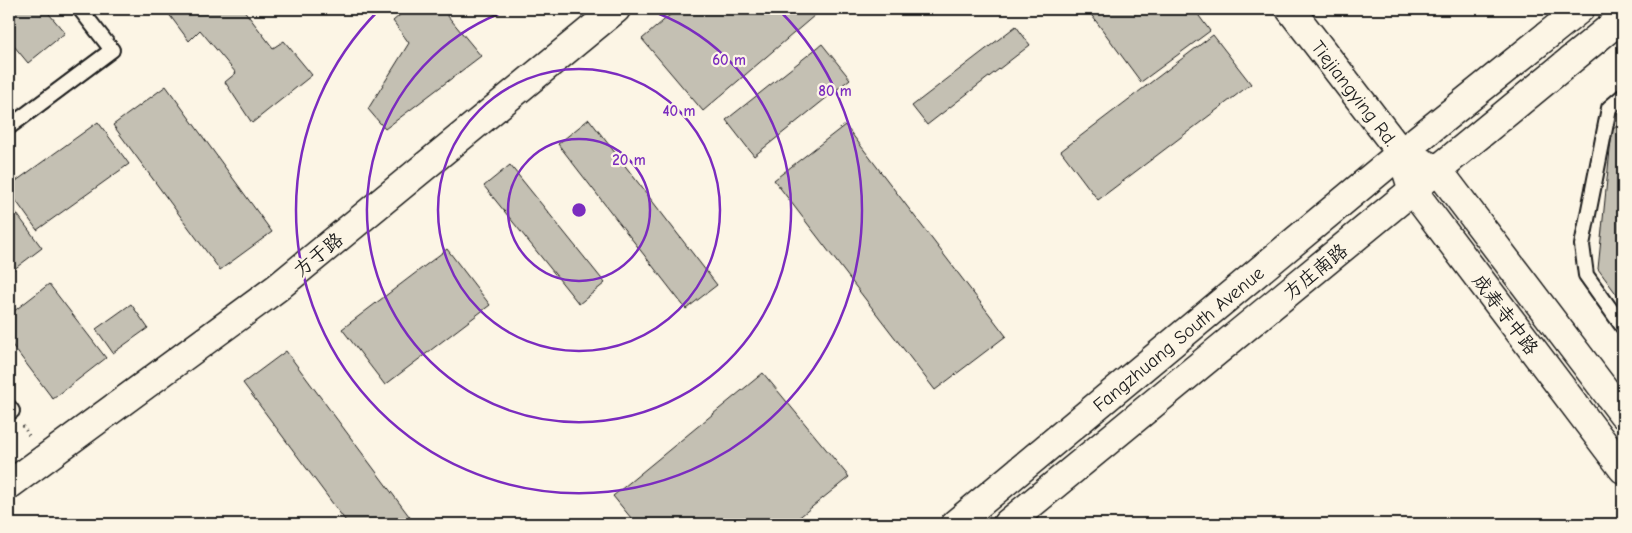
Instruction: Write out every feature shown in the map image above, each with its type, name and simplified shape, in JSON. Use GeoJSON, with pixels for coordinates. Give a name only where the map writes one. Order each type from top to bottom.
{"type":"FeatureCollection","features":[{"type":"Feature","properties":{"kind":"street","name":"方于路"},"geometry":{"type":"LineString","coordinates":[[9,485],[277,288],[616,9]]}},
{"type":"Feature","properties":{"kind":"street","name":"Tiejiangying Rd."},"geometry":{"type":"LineString","coordinates":[[1290,9],[1401,153]]}},
{"type":"Feature","properties":{"kind":"street"},"geometry":{"type":"LineString","coordinates":[[1438,170],[1401,153],[1580,9]]}},
{"type":"Feature","properties":{"kind":"street","name":"方庄南路"},"geometry":{"type":"LineString","coordinates":[[1007,524],[1623,17]]}},
{"type":"Feature","properties":{"kind":"street","name":"成寿寺中路"},"geometry":{"type":"LineString","coordinates":[[1401,153],[1413,191],[1623,469]]}},
{"type":"Feature","properties":{"kind":"street","name":"Fangzhuang South Avenue"},"geometry":{"type":"LineString","coordinates":[[954,524],[1401,153]]}},
{"type":"Feature","properties":{"kind":"street","name":"成寿寺中路"},"geometry":{"type":"LineString","coordinates":[[1438,170],[1623,414]]}},
{"type":"Feature","properties":{"kind":"lane"},"geometry":{"type":"LineString","coordinates":[[9,127],[112,50],[80,9]]}},
{"type":"Feature","properties":{"kind":"lane"},"geometry":{"type":"LineString","coordinates":[[1623,96],[1609,108],[1582,245],[1586,276],[1623,327]]}},
{"type":"Feature","properties":{"kind":"path"},"geometry":{"type":"LineString","coordinates":[[11,409],[45,458]]}},
{"type":"Feature","properties":{"kind":"building"},"geometry":{"type":"Polygon","coordinates":[[[9,9],[45,9],[65,33],[28,63],[9,40],[9,9]]]}},
{"type":"Feature","properties":{"kind":"building"},"geometry":{"type":"Polygon","coordinates":[[[165,9],[243,9],[273,48],[284,41],[312,75],[252,123],[225,82],[236,73],[200,30],[189,41],[165,9]]]}},
{"type":"Feature","properties":{"kind":"building"},"geometry":{"type":"Polygon","coordinates":[[[407,9],[442,9],[481,56],[385,129],[368,109],[409,43],[393,21],[407,9]]]}},
{"type":"Feature","properties":{"kind":"building"},"geometry":{"type":"Polygon","coordinates":[[[677,9],[822,9],[703,111],[642,39],[677,9]]]}},
{"type":"Feature","properties":{"kind":"building"},"geometry":{"type":"Polygon","coordinates":[[[1087,9],[1194,9],[1210,31],[1141,82],[1087,9]]]}},
{"type":"Feature","properties":{"kind":"building"},"geometry":{"type":"Polygon","coordinates":[[[1016,26],[1030,45],[927,125],[912,106],[1016,26]]]}},
{"type":"Feature","properties":{"kind":"building"},"geometry":{"type":"Polygon","coordinates":[[[1213,35],[1251,84],[1098,200],[1061,151],[1213,35]]]}},
{"type":"Feature","properties":{"kind":"building"},"geometry":{"type":"Polygon","coordinates":[[[822,44],[850,79],[754,156],[726,120],[822,44]]]}},
{"type":"Feature","properties":{"kind":"building"},"geometry":{"type":"Polygon","coordinates":[[[166,86],[272,232],[220,270],[113,125],[166,86]]]}},
{"type":"Feature","properties":{"kind":"building"},"geometry":{"type":"Polygon","coordinates":[[[589,119],[717,285],[686,309],[558,144],[589,119]]]}},
{"type":"Feature","properties":{"kind":"building"},"geometry":{"type":"Polygon","coordinates":[[[1623,121],[1623,303],[1598,269],[1612,130],[1623,121]]]}},
{"type":"Feature","properties":{"kind":"building"},"geometry":{"type":"Polygon","coordinates":[[[98,122],[129,164],[37,230],[9,191],[9,186],[98,122]]]}},
{"type":"Feature","properties":{"kind":"building"},"geometry":{"type":"Polygon","coordinates":[[[845,125],[1006,336],[935,390],[774,180],[845,125]]]}},
{"type":"Feature","properties":{"kind":"building"},"geometry":{"type":"Polygon","coordinates":[[[510,165],[605,283],[579,304],[484,186],[510,165]]]}},
{"type":"Feature","properties":{"kind":"building"},"geometry":{"type":"Polygon","coordinates":[[[9,203],[42,248],[9,273],[9,203]]]}},
{"type":"Feature","properties":{"kind":"building"},"geometry":{"type":"Polygon","coordinates":[[[447,249],[490,305],[385,385],[342,329],[447,249]]]}},
{"type":"Feature","properties":{"kind":"building"},"geometry":{"type":"Polygon","coordinates":[[[49,284],[106,358],[53,399],[9,341],[9,315],[49,284]]]}},
{"type":"Feature","properties":{"kind":"building"},"geometry":{"type":"Polygon","coordinates":[[[131,304],[148,328],[113,353],[96,329],[131,304]]]}},
{"type":"Feature","properties":{"kind":"building"},"geometry":{"type":"Polygon","coordinates":[[[286,351],[415,524],[348,524],[243,383],[286,351]]]}},
{"type":"Feature","properties":{"kind":"building"},"geometry":{"type":"Polygon","coordinates":[[[763,373],[849,477],[791,524],[636,524],[613,496],[763,373]]]}}]}
